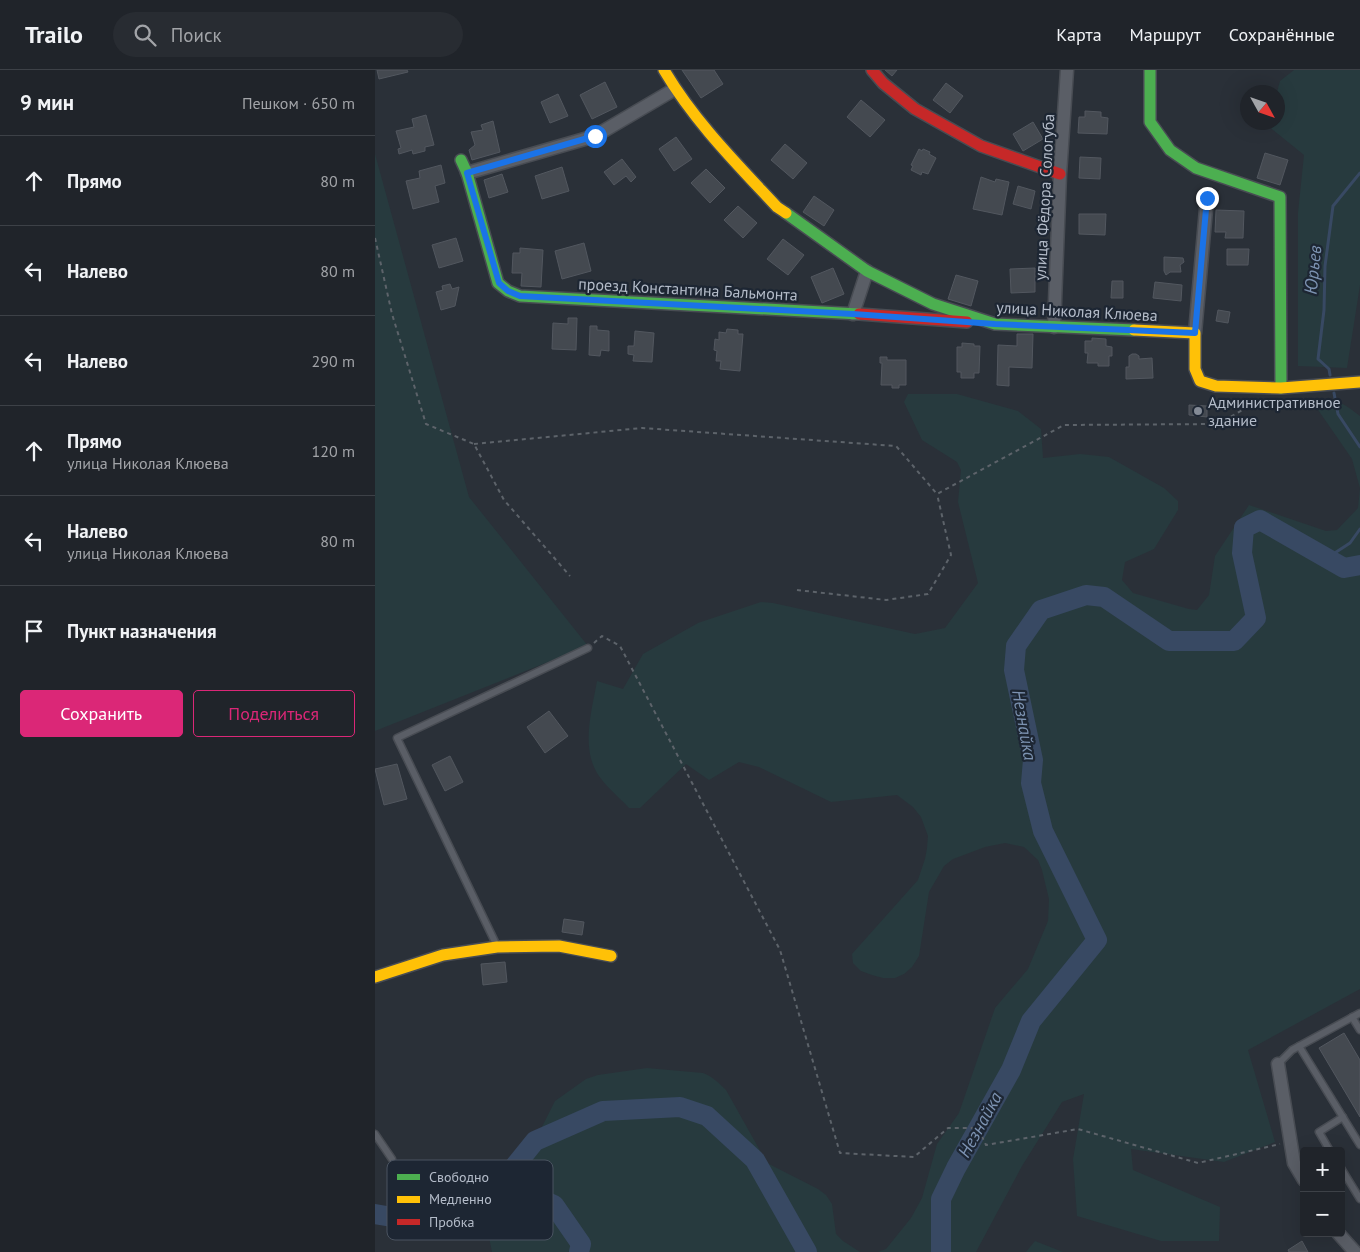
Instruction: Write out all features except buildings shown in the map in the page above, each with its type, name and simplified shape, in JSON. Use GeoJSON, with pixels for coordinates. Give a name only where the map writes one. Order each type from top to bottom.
{"type":"FeatureCollection","features":[{"type":"Feature","properties":{"kind":"street","name":"улица Николая Клюева"},"geometry":{"type":"LineString","coordinates":[[665,70],[675,89],[725,152],[777,207],[867,271],[933,304],[995,324],[1195,333]]}},
{"type":"Feature","properties":{"kind":"street"},"geometry":{"type":"LineString","coordinates":[[872,70],[915,109],[981,146],[1061,174]]}},
{"type":"Feature","properties":{"kind":"street","name":"улица Фёдора Сологуба"},"geometry":{"type":"LineString","coordinates":[[1055,326],[1067,70]]}},
{"type":"Feature","properties":{"kind":"street"},"geometry":{"type":"LineString","coordinates":[[1150,70],[1150,122],[1170,150],[1196,168],[1280,197],[1281,388]]}},
{"type":"Feature","properties":{"kind":"street"},"geometry":{"type":"LineString","coordinates":[[467,173],[595,136],[675,89]]}},
{"type":"Feature","properties":{"kind":"street","name":"проезд Константина Бальмонта"},"geometry":{"type":"LineString","coordinates":[[461,160],[467,173],[499,283],[508,291],[520,296],[853,314],[995,324]]}},
{"type":"Feature","properties":{"kind":"street"},"geometry":{"type":"LineString","coordinates":[[1207,198],[1195,333],[1195,370],[1200,381],[1216,386],[1281,388],[1360,382]]}},
{"type":"Feature","properties":{"kind":"street"},"geometry":{"type":"LineString","coordinates":[[853,314],[867,271]]}},
{"type":"Feature","properties":{"kind":"street"},"geometry":{"type":"LineString","coordinates":[[375,978],[443,955],[497,947],[559,946],[611,956]]}},
{"type":"Feature","properties":{"kind":"street"},"geometry":{"type":"LineString","coordinates":[[1278,1064],[1294,1162],[1300,1173]]}},
{"type":"Feature","properties":{"kind":"street"},"geometry":{"type":"LineString","coordinates":[[1342,1237],[1355,1252]]}},
{"type":"Feature","properties":{"kind":"lane"},"geometry":{"type":"LineString","coordinates":[[497,947],[397,738],[588,648]]}},
{"type":"Feature","properties":{"kind":"lane"},"geometry":{"type":"LineString","coordinates":[[1278,1064],[1292,1050],[1360,1013]]}},
{"type":"Feature","properties":{"kind":"lane"},"geometry":{"type":"LineString","coordinates":[[1352,1017],[1360,1030]]}},
{"type":"Feature","properties":{"kind":"lane"},"geometry":{"type":"LineString","coordinates":[[1299,1046],[1360,1145]]}},
{"type":"Feature","properties":{"kind":"lane"},"geometry":{"type":"LineString","coordinates":[[1328,1147],[1319,1132],[1343,1117]]}},
{"type":"Feature","properties":{"kind":"lane"},"geometry":{"type":"LineString","coordinates":[[375,1134],[392,1159]]}},
{"type":"Feature","properties":{"kind":"lane"},"geometry":{"type":"LineString","coordinates":[[1345,1174],[1360,1198]]}},
{"type":"Feature","properties":{"kind":"path"},"geometry":{"type":"LineString","coordinates":[[375,238],[392,314],[426,424],[474,444],[642,428],[896,446],[937,494],[951,555],[928,594],[886,600],[797,590]]}},
{"type":"Feature","properties":{"kind":"path"},"geometry":{"type":"LineString","coordinates":[[937,494],[1064,425],[1218,424],[1258,401]]}},
{"type":"Feature","properties":{"kind":"path"},"geometry":{"type":"LineString","coordinates":[[474,444],[504,500],[570,576]]}},
{"type":"Feature","properties":{"kind":"path"},"geometry":{"type":"LineString","coordinates":[[588,648],[601,636],[620,646],[779,950],[840,1153],[914,1157],[948,1128],[978,1128],[986,1145],[1078,1129],[1198,1164],[1291,1142]]}},
{"type":"Feature","properties":{"kind":"green space"},"geometry":{"type":"Polygon","coordinates":[[[1294,70],[1360,70],[1360,285],[1347,368],[1298,366],[1298,213],[1304,155],[1273,130],[1285,130],[1285,85],[1279,85],[1280,81],[1294,70]]]}},
{"type":"Feature","properties":{"kind":"green space"},"geometry":{"type":"Polygon","coordinates":[[[375,154],[469,497],[588,646],[375,731],[375,154]]]}},
{"type":"Feature","properties":{"kind":"green space"},"geometry":{"type":"Polygon","coordinates":[[[908,394],[957,394],[1018,411],[1041,429],[1043,458],[1080,454],[1109,457],[1164,488],[1178,501],[1178,510],[1154,549],[1125,562],[1122,580],[1133,593],[1189,609],[1197,610],[1209,595],[1215,556],[1249,505],[1326,531],[1337,530],[1358,508],[1360,488],[1360,989],[1248,1050],[1275,1142],[1224,1162],[1131,1149],[1133,1170],[1220,1207],[1219,1241],[1161,1241],[1077,1216],[1073,1159],[1084,1094],[1062,1102],[1022,1166],[976,1252],[878,1252],[886,1249],[911,1218],[922,1198],[937,1144],[959,1113],[995,1008],[1028,969],[1048,921],[1049,899],[1038,860],[1024,847],[1005,843],[985,847],[953,859],[944,866],[929,892],[919,956],[912,967],[904,974],[895,978],[883,978],[861,971],[853,963],[852,954],[918,880],[925,859],[928,836],[921,817],[913,807],[897,795],[831,802],[759,767],[739,762],[709,780],[686,764],[640,808],[629,808],[604,782],[592,762],[589,728],[597,681],[623,689],[643,654],[698,623],[761,602],[915,634],[945,628],[978,583],[958,502],[961,470],[957,462],[922,440],[904,402],[908,394]]]}},
{"type":"Feature","properties":{"kind":"green space"},"geometry":{"type":"Polygon","coordinates":[[[1328,401],[1339,402],[1360,416],[1360,488],[1352,459],[1314,404],[1328,401]]]}},
{"type":"Feature","properties":{"kind":"green space"},"geometry":{"type":"Polygon","coordinates":[[[647,1068],[703,1073],[710,1076],[726,1090],[767,1163],[826,1195],[832,1204],[836,1234],[860,1252],[492,1252],[490,1240],[553,1240],[553,1160],[513,1160],[535,1141],[555,1101],[586,1079],[598,1075],[647,1068]]]}},
{"type":"Feature","properties":{"kind":"green space"},"geometry":{"type":"Polygon","coordinates":[[[1035,1241],[1063,1252],[1026,1252],[1035,1241]]]}},
{"type":"Feature","properties":{"kind":"waterway","name":"Юрьев"},"geometry":{"type":"LineString","coordinates":[[1330,375],[1329,369],[1318,359],[1324,310],[1325,266],[1333,206],[1360,173]]}},
{"type":"Feature","properties":{"kind":"waterway"},"geometry":{"type":"LineString","coordinates":[[1334,393],[1338,414],[1360,447]]}},
{"type":"Feature","properties":{"kind":"waterway","name":"Незнайка"},"geometry":{"type":"LineString","coordinates":[[941,1252],[941,1199],[956,1168],[1011,1070],[1031,1021],[1097,940],[1043,831],[1031,783],[1033,760],[1014,670],[1016,646],[1041,610],[1086,595],[1104,597],[1169,641],[1234,641],[1256,618],[1242,553],[1244,528],[1260,520],[1344,568],[1360,565]]}},
{"type":"Feature","properties":{"kind":"waterway"},"geometry":{"type":"LineString","coordinates":[[1327,558],[1350,543],[1360,529]]}},
{"type":"Feature","properties":{"kind":"waterway","name":"Незнайка"},"geometry":{"type":"LineString","coordinates":[[520,1160],[535,1141],[603,1111],[680,1107],[707,1116],[755,1160],[807,1252]]}},
{"type":"Feature","properties":{"kind":"waterway"},"geometry":{"type":"LineString","coordinates":[[553,1205],[581,1244],[579,1252]]}},
{"type":"Feature","properties":{"kind":"waterway","name":"Незнайка"},"geometry":{"type":"LineString","coordinates":[[375,1214],[387,1216]]}},
{"type":"Feature","properties":{"kind":"traffic: fast"},"geometry":{"type":"LineString","coordinates":[[1150,70],[1150,122],[1170,150],[1196,168],[1280,197],[1281,388]]}},
{"type":"Feature","properties":{"kind":"traffic: fast"},"geometry":{"type":"LineString","coordinates":[[461,160],[467,173],[498,283],[508,291],[520,296],[859,314]]}},
{"type":"Feature","properties":{"kind":"traffic: fast"},"geometry":{"type":"LineString","coordinates":[[786,213],[867,271],[933,304],[995,324],[1134,330]]}},
{"type":"Feature","properties":{"kind":"traffic: slow"},"geometry":{"type":"LineString","coordinates":[[664,70],[689,107],[717,142],[777,207],[786,213]]}},
{"type":"Feature","properties":{"kind":"traffic: slow"},"geometry":{"type":"LineString","coordinates":[[1134,330],[1195,333],[1195,369],[1200,381],[1216,386],[1281,388],[1360,382]]}},
{"type":"Feature","properties":{"kind":"traffic: slow"},"geometry":{"type":"LineString","coordinates":[[375,977],[443,955],[497,947],[559,946],[611,956]]}},
{"type":"Feature","properties":{"kind":"traffic: jam"},"geometry":{"type":"LineString","coordinates":[[872,70],[883,83],[915,109],[981,146],[1060,174]]}},
{"type":"Feature","properties":{"kind":"traffic: jam"},"geometry":{"type":"LineString","coordinates":[[859,314],[967,322]]}},
{"type":"Feature","properties":{"kind":"place","name":"Административное здание"},"geometry":{"type":"Point","coordinates":[1198,411]}},
{"type":"Feature","properties":{"kind":"route"},"geometry":{"type":"LineString","coordinates":[[595,136],[467,173],[499,283],[508,291],[520,296],[853,314],[995,324],[1195,333],[1207,198]]}}]}
